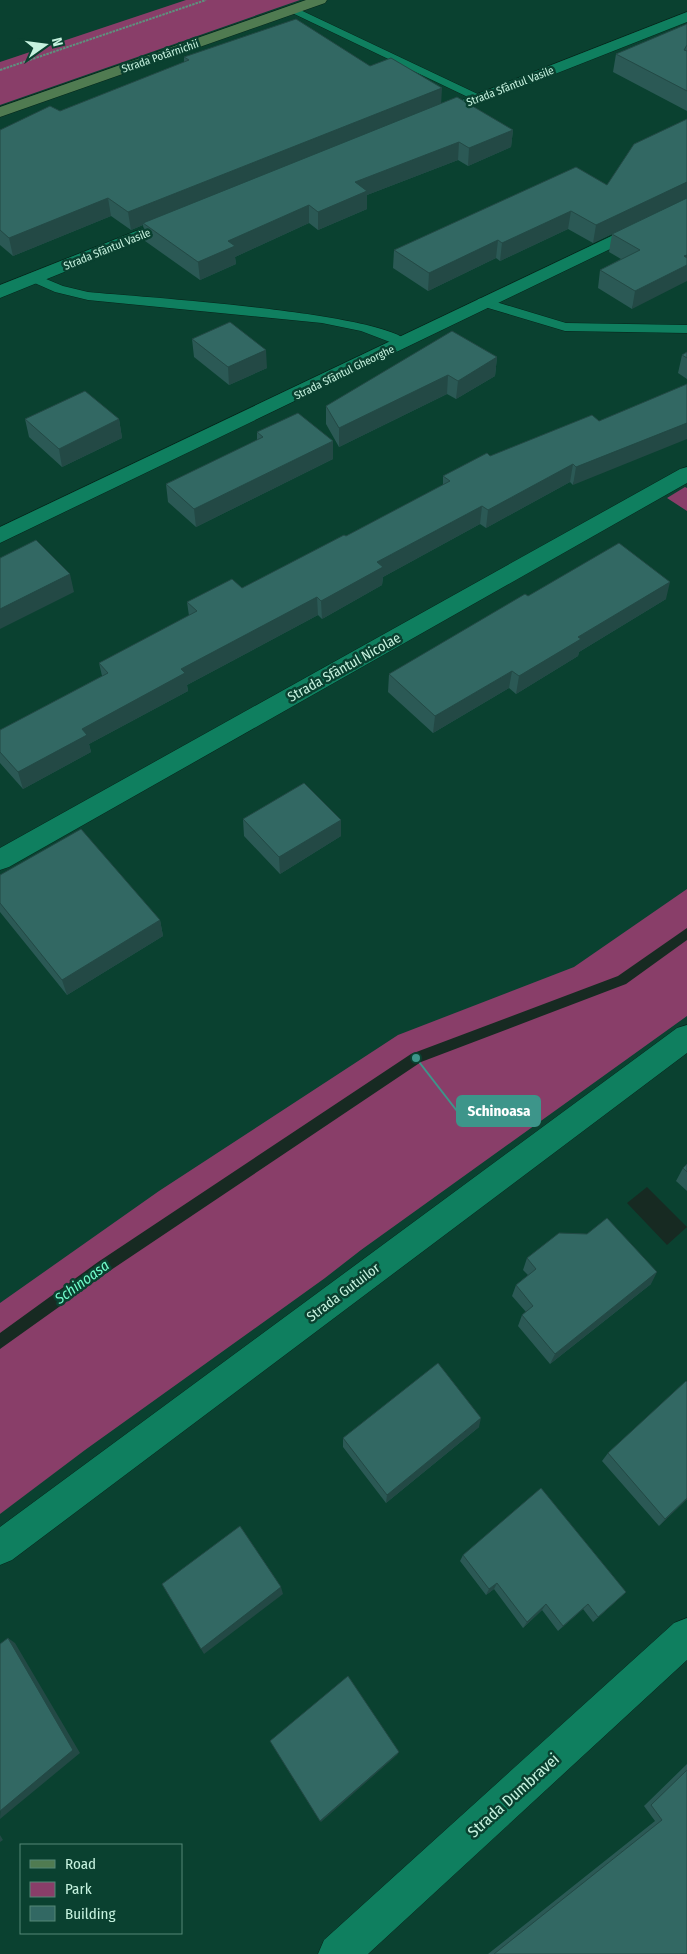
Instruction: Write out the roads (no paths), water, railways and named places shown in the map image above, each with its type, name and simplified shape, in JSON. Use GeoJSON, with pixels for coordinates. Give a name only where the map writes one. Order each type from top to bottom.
{"type":"FeatureCollection","features":[{"type":"Feature","properties":{"kind":"street","name":"Strada Potârnichii"},"geometry":{"type":"LineString","coordinates":[[0,112],[320,0]]}},
{"type":"Feature","properties":{"kind":"street","name":"Strada Sfântul Vasile"},"geometry":{"type":"LineString","coordinates":[[414,124],[687,17]]}},
{"type":"Feature","properties":{"kind":"street","name":"Strada Sfântul Gheorghe"},"geometry":{"type":"LineString","coordinates":[[0,536],[687,205]]}},
{"type":"Feature","properties":{"kind":"street","name":"Strada Sfântul Vasile"},"geometry":{"type":"LineString","coordinates":[[0,292],[191,214]]}},
{"type":"Feature","properties":{"kind":"street","name":"Strada Sfântul Nicolae"},"geometry":{"type":"LineString","coordinates":[[0,860],[687,474]]}},
{"type":"Feature","properties":{"kind":"street","name":"Strada Gutuilor"},"geometry":{"type":"LineString","coordinates":[[0,1548],[687,1037]]}},
{"type":"Feature","properties":{"kind":"street","name":"Strada Dumbravei"},"geometry":{"type":"LineString","coordinates":[[338,1954],[687,1636]]}},
{"type":"Feature","properties":{"kind":"lane"},"geometry":{"type":"LineString","coordinates":[[292,9],[478,98]]}},
{"type":"Feature","properties":{"kind":"lane"},"geometry":{"type":"LineString","coordinates":[[34,278],[59,289],[88,296],[278,315],[360,326],[386,334],[403,343]]}},
{"type":"Feature","properties":{"kind":"lane"},"geometry":{"type":"LineString","coordinates":[[483,302],[564,327],[687,330]]}},
{"type":"Feature","properties":{"kind":"waterway","name":"Schinoasa"},"geometry":{"type":"LineString","coordinates":[[0,1342],[103,1267],[416,1058],[622,980],[687,933]]}},
{"type":"Feature","properties":{"kind":"place","name":"Schinoasa"},"geometry":{"type":"Point","coordinates":[416,1058]}}]}
